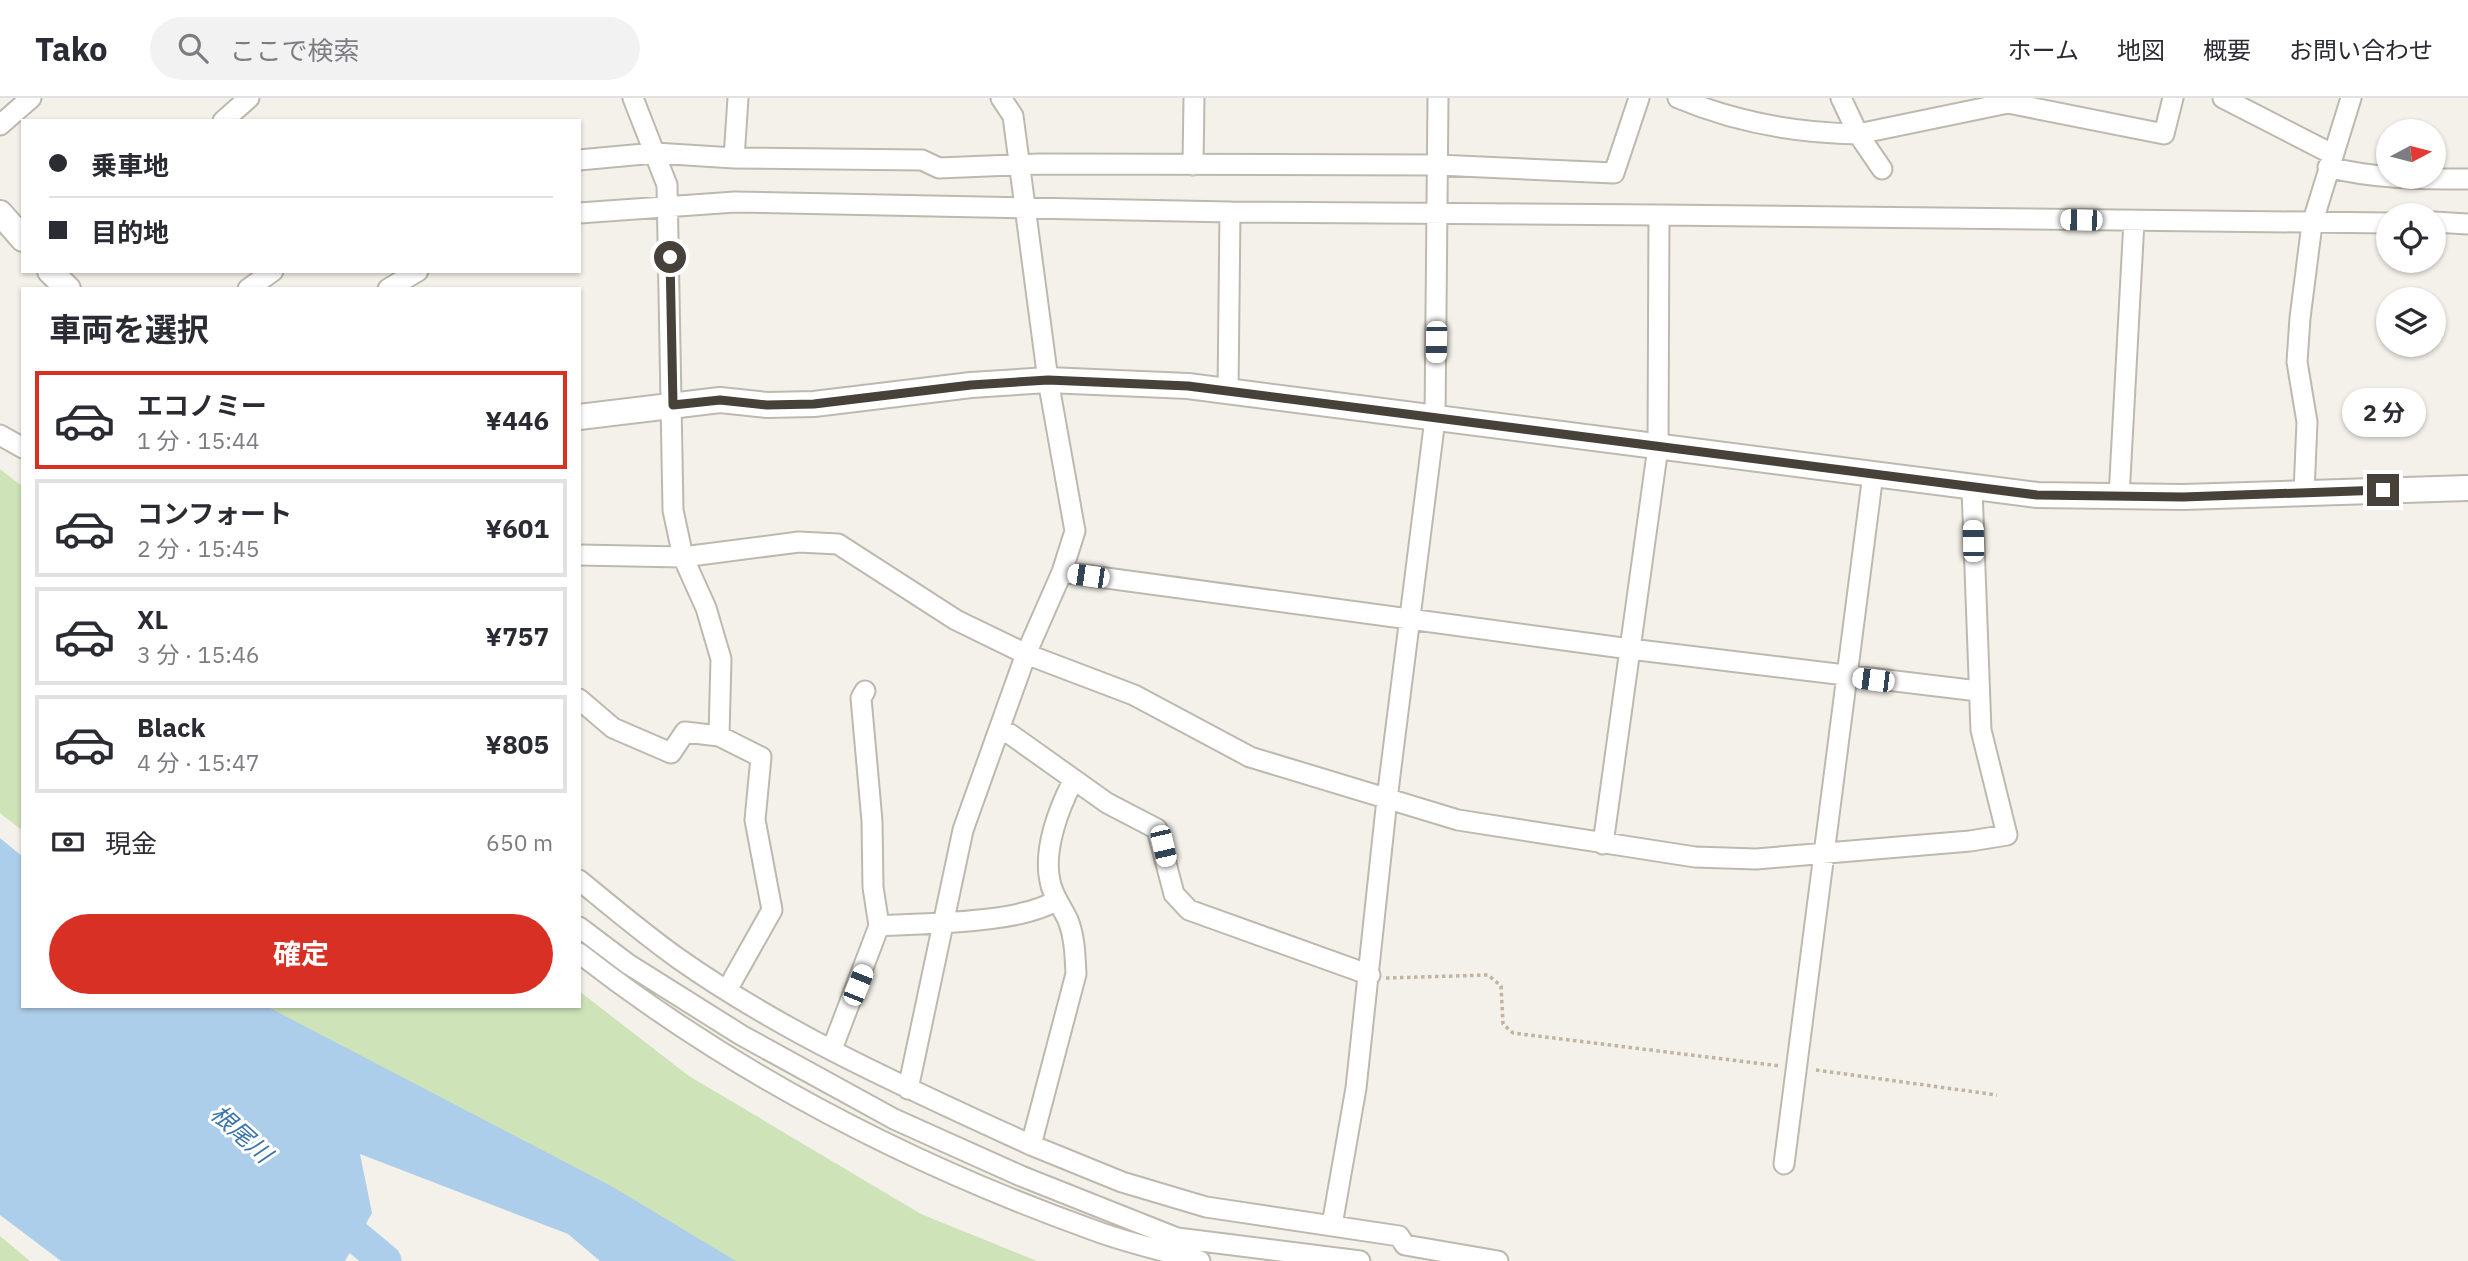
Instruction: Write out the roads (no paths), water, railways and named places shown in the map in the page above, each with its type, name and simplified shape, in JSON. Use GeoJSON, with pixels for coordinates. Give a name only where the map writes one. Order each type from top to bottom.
{"type":"FeatureCollection","features":[{"type":"Feature","properties":{"kind":"street"},"geometry":{"type":"LineString","coordinates":[[0,125],[31,98]]}},
{"type":"Feature","properties":{"kind":"street"},"geometry":{"type":"LineString","coordinates":[[231,113],[249,98]]}},
{"type":"Feature","properties":{"kind":"street"},"geometry":{"type":"LineString","coordinates":[[633,98],[667,185],[673,510],[683,557],[706,607],[721,659],[719,736]]}},
{"type":"Feature","properties":{"kind":"street"},"geometry":{"type":"LineString","coordinates":[[734,158],[738,98]]}},
{"type":"Feature","properties":{"kind":"street"},"geometry":{"type":"LineString","coordinates":[[908,1089],[963,830],[1026,654],[1062,572],[1076,531],[1048,380],[1013,116],[1002,98]]}},
{"type":"Feature","properties":{"kind":"street"},"geometry":{"type":"LineString","coordinates":[[1193,165],[1194,98]]}},
{"type":"Feature","properties":{"kind":"street"},"geometry":{"type":"LineString","coordinates":[[1332,1225],[1356,1088],[1387,799],[1435,419],[1438,98]]}},
{"type":"Feature","properties":{"kind":"street"},"geometry":{"type":"LineString","coordinates":[[581,160],[655,153],[734,158],[922,160],[939,168],[1438,165],[1614,173],[1639,98]]}},
{"type":"Feature","properties":{"kind":"street"},"geometry":{"type":"LineString","coordinates":[[1678,98],[1720,115],[1821,134],[1858,134],[2008,103],[2164,134],[2173,98]]}},
{"type":"Feature","properties":{"kind":"street"},"geometry":{"type":"LineString","coordinates":[[1841,98],[1858,134],[1882,169]]}},
{"type":"Feature","properties":{"kind":"street"},"geometry":{"type":"LineString","coordinates":[[2223,98],[2273,121],[2330,161],[2355,174],[2468,179]]}},
{"type":"Feature","properties":{"kind":"street"},"geometry":{"type":"LineString","coordinates":[[2304,492],[2307,422],[2297,362],[2312,224],[2351,98]]}},
{"type":"Feature","properties":{"kind":"street"},"geometry":{"type":"LineString","coordinates":[[581,213],[735,202],[1230,212],[2376,223]]}},
{"type":"Feature","properties":{"kind":"street"},"geometry":{"type":"LineString","coordinates":[[1228,392],[1230,212]]}},
{"type":"Feature","properties":{"kind":"street"},"geometry":{"type":"LineString","coordinates":[[0,213],[21,237]]}},
{"type":"Feature","properties":{"kind":"street"},"geometry":{"type":"LineString","coordinates":[[1603,844],[1658,447],[1659,215]]}},
{"type":"Feature","properties":{"kind":"street"},"geometry":{"type":"LineString","coordinates":[[2119,497],[2134,222]]}},
{"type":"Feature","properties":{"kind":"street"},"geometry":{"type":"LineString","coordinates":[[2446,223],[2468,224]]}},
{"type":"Feature","properties":{"kind":"street"},"geometry":{"type":"LineString","coordinates":[[251,287],[270,273]]}},
{"type":"Feature","properties":{"kind":"street"},"geometry":{"type":"LineString","coordinates":[[391,287],[415,273]]}},
{"type":"Feature","properties":{"kind":"street"},"geometry":{"type":"LineString","coordinates":[[581,417],[720,400],[767,405],[814,404],[971,385],[1048,380],[1188,386],[1874,474],[1972,489],[2119,497],[2468,488]]}},
{"type":"Feature","properties":{"kind":"street"},"geometry":{"type":"LineString","coordinates":[[0,435],[21,447]]}},
{"type":"Feature","properties":{"kind":"street"},"geometry":{"type":"LineString","coordinates":[[1784,1164],[1874,474]]}},
{"type":"Feature","properties":{"kind":"street"},"geometry":{"type":"LineString","coordinates":[[581,555],[683,557],[799,542],[838,544],[956,620],[1026,654],[1134,695],[1250,757],[1458,820],[1696,857],[1756,859],[1970,841],[2007,835],[1980,730],[1972,489]]}},
{"type":"Feature","properties":{"kind":"street"},"geometry":{"type":"LineString","coordinates":[[1062,572],[1630,649],[1978,691]]}},
{"type":"Feature","properties":{"kind":"street"},"geometry":{"type":"LineString","coordinates":[[832,1049],[879,926],[873,887],[872,821],[861,698],[865,691]]}},
{"type":"Feature","properties":{"kind":"street"},"geometry":{"type":"LineString","coordinates":[[581,701],[613,728],[671,753],[685,732],[719,736],[761,757],[755,820],[772,911],[727,990]]}},
{"type":"Feature","properties":{"kind":"street"},"geometry":{"type":"LineString","coordinates":[[999,730],[1010,734],[1073,781],[1157,829],[1174,894],[1189,910],[1370,975]]}},
{"type":"Feature","properties":{"kind":"street"},"geometry":{"type":"LineString","coordinates":[[1031,1145],[1076,974],[1075,950],[1068,921],[1049,880],[1050,855],[1059,808],[1073,781]]}},
{"type":"Feature","properties":{"kind":"street"},"geometry":{"type":"LineString","coordinates":[[581,882],[679,958],[727,990],[908,1089],[1031,1145],[1122,1182],[1206,1207],[1399,1236],[1405,1245],[1498,1261]]}},
{"type":"Feature","properties":{"kind":"street"},"geometry":{"type":"LineString","coordinates":[[879,926],[944,922],[1042,910],[1057,900]]}},
{"type":"Feature","properties":{"kind":"street"},"geometry":{"type":"LineString","coordinates":[[581,929],[628,964],[741,1035],[894,1119],[1021,1176],[1177,1238],[1360,1261]]}},
{"type":"Feature","properties":{"kind":"street"},"geometry":{"type":"LineString","coordinates":[[581,955],[647,1006],[727,1056],[849,1125],[936,1168],[1083,1227],[1200,1261]]}},
{"type":"Feature","properties":{"kind":"water"},"geometry":{"type":"Polygon","coordinates":[[[0,838],[21,855],[21,1008],[270,1008],[613,1187],[736,1261],[600,1261],[568,1234],[360,1154],[372,1213],[345,1261],[61,1261],[0,1215],[0,838]]]}},
{"type":"Feature","properties":{"kind":"waterway","name":"根尾川"},"geometry":{"type":"LineString","coordinates":[[325,1211],[385,1261]]}}]}
